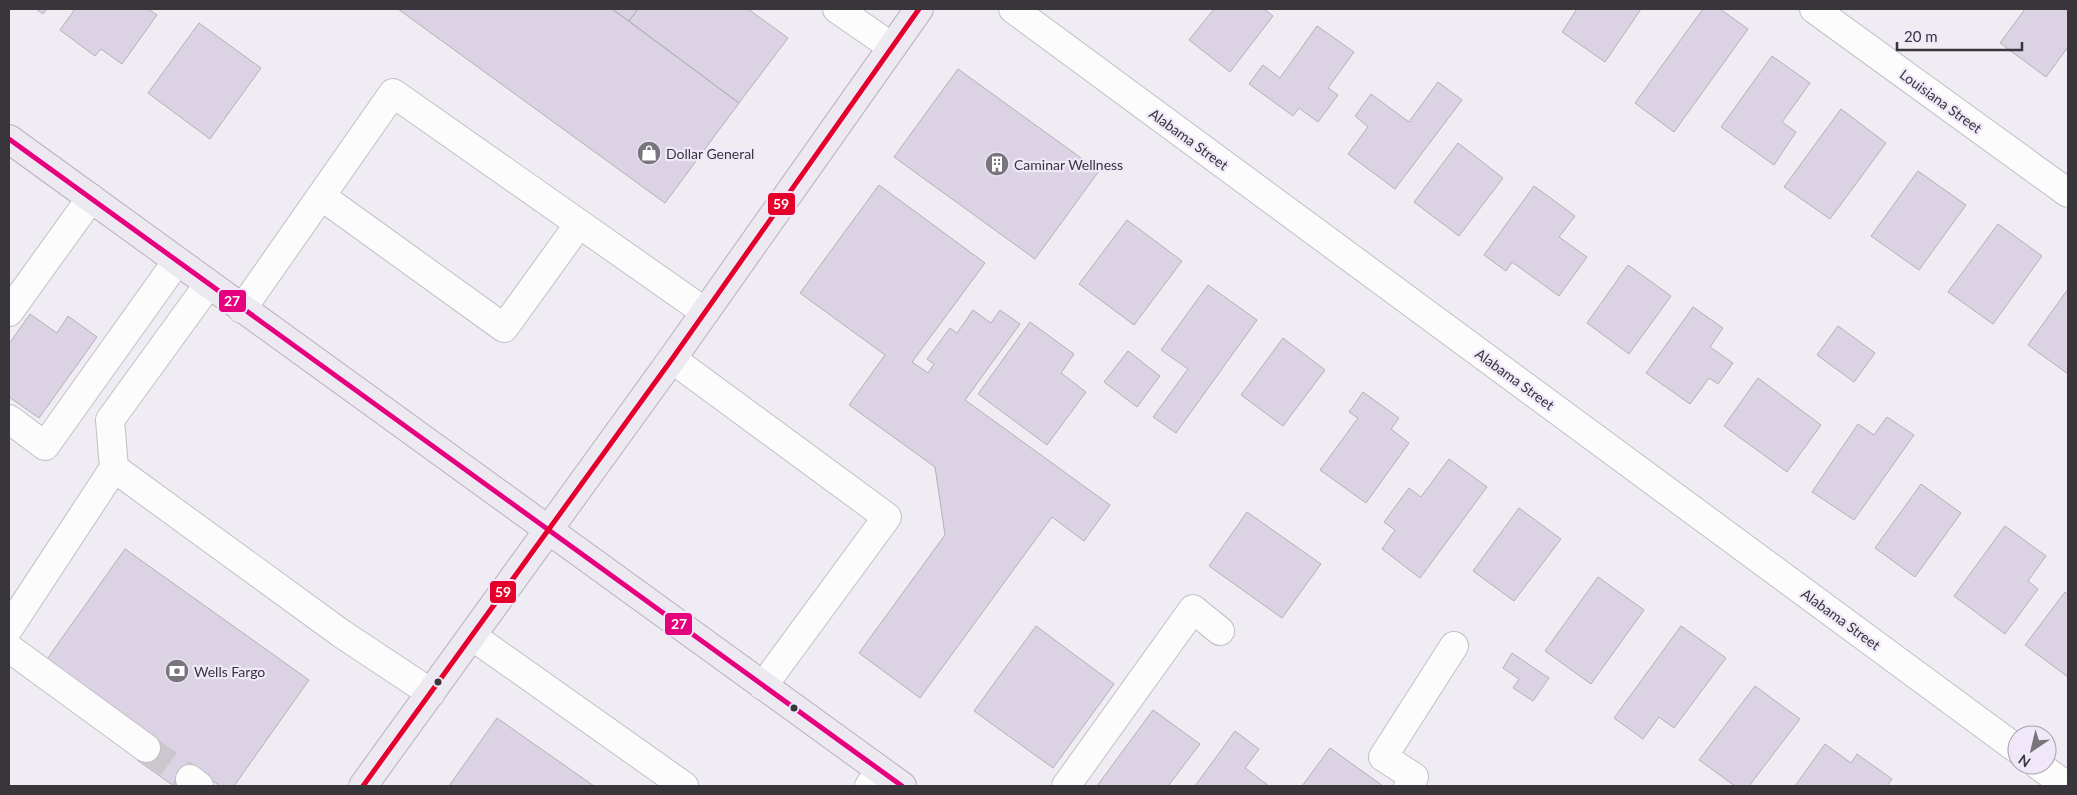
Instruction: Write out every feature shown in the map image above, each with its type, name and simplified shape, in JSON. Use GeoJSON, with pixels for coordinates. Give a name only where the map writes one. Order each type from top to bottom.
{"type":"FeatureCollection","features":[{"type":"Feature","properties":{"kind":"main road"},"geometry":{"type":"LineString","coordinates":[[363,786],[672,359],[919,9]]}},
{"type":"Feature","properties":{"kind":"main road"},"geometry":{"type":"LineString","coordinates":[[9,139],[763,686],[875,778],[902,786]]}},
{"type":"Feature","properties":{"kind":"street"},"geometry":{"type":"LineString","coordinates":[[837,9],[892,47]]}},
{"type":"Feature","properties":{"kind":"street","name":"Alabama Street"},"geometry":{"type":"LineString","coordinates":[[1013,9],[2007,742]]}},
{"type":"Feature","properties":{"kind":"street","name":"Louisiana Street"},"geometry":{"type":"LineString","coordinates":[[1814,9],[2068,192]]}},
{"type":"Feature","properties":{"kind":"street"},"geometry":{"type":"LineString","coordinates":[[242,309],[393,94],[705,312]]}},
{"type":"Feature","properties":{"kind":"street"},"geometry":{"type":"LineString","coordinates":[[321,196],[504,328],[579,224]]}},
{"type":"Feature","properties":{"kind":"street"},"geometry":{"type":"LineString","coordinates":[[9,312],[91,198]]}},
{"type":"Feature","properties":{"kind":"street"},"geometry":{"type":"LineString","coordinates":[[9,419],[45,446],[177,262]]}},
{"type":"Feature","properties":{"kind":"street"},"geometry":{"type":"LineString","coordinates":[[9,628],[114,468],[110,420],[208,285]]}},
{"type":"Feature","properties":{"kind":"street"},"geometry":{"type":"LineString","coordinates":[[672,359],[887,517],[763,686]]}},
{"type":"Feature","properties":{"kind":"street"},"geometry":{"type":"LineString","coordinates":[[114,468],[342,634],[431,693]]}},
{"type":"Feature","properties":{"kind":"street"},"geometry":{"type":"LineString","coordinates":[[1066,786],[1193,609],[1220,631]]}},
{"type":"Feature","properties":{"kind":"street"},"geometry":{"type":"LineString","coordinates":[[472,636],[684,786]]}},
{"type":"Feature","properties":{"kind":"street"},"geometry":{"type":"LineString","coordinates":[[1408,786],[1414,777],[1384,757],[1454,646]]}},
{"type":"Feature","properties":{"kind":"street"},"geometry":{"type":"LineString","coordinates":[[9,648],[146,748]]}},
{"type":"Feature","properties":{"kind":"street"},"geometry":{"type":"LineString","coordinates":[[2052,775],[2067,786]]}},
{"type":"Feature","properties":{"kind":"building"},"geometry":{"type":"Polygon","coordinates":[[[36,9],[47,9],[43,14],[36,9]]]}},
{"type":"Feature","properties":{"kind":"building"},"geometry":{"type":"Polygon","coordinates":[[[75,9],[148,9],[157,15],[122,64],[101,49],[95,56],[60,30],[75,9]]]}},
{"type":"Feature","properties":{"kind":"building","name":"Dollar General"},"geometry":{"type":"Polygon","coordinates":[[[398,9],[612,9],[739,103],[665,203],[398,9]]]}},
{"type":"Feature","properties":{"kind":"building"},"geometry":{"type":"Polygon","coordinates":[[[612,9],[638,9],[629,21],[612,9]]]}},
{"type":"Feature","properties":{"kind":"building"},"geometry":{"type":"Polygon","coordinates":[[[638,9],[748,9],[788,38],[739,103],[629,21],[638,9]]]}},
{"type":"Feature","properties":{"kind":"building"},"geometry":{"type":"Polygon","coordinates":[[[1214,9],[1264,9],[1273,16],[1230,72],[1189,40],[1214,9]]]}},
{"type":"Feature","properties":{"kind":"building"},"geometry":{"type":"Polygon","coordinates":[[[1577,9],[1641,9],[1605,62],[1562,32],[1577,9]]]}},
{"type":"Feature","properties":{"kind":"building"},"geometry":{"type":"Polygon","coordinates":[[[1703,9],[1720,9],[1748,29],[1674,132],[1635,103],[1703,9]]]}},
{"type":"Feature","properties":{"kind":"building"},"geometry":{"type":"Polygon","coordinates":[[[2025,9],[2068,9],[2068,47],[2046,77],[2000,43],[2025,9]]]}},
{"type":"Feature","properties":{"kind":"building"},"geometry":{"type":"Polygon","coordinates":[[[199,23],[261,68],[210,139],[148,93],[199,23]]]}},
{"type":"Feature","properties":{"kind":"building"},"geometry":{"type":"Polygon","coordinates":[[[1317,26],[1354,52],[1328,88],[1338,95],[1318,122],[1299,108],[1293,116],[1249,84],[1263,65],[1280,78],[1317,26]]]}},
{"type":"Feature","properties":{"kind":"building"},"geometry":{"type":"Polygon","coordinates":[[[1772,56],[1810,83],[1782,122],[1796,132],[1774,165],[1721,127],[1772,56]]]}},
{"type":"Feature","properties":{"kind":"building","name":"Caminar Wellness"},"geometry":{"type":"Polygon","coordinates":[[[958,69],[1099,171],[1035,259],[894,157],[958,69]]]}},
{"type":"Feature","properties":{"kind":"building"},"geometry":{"type":"Polygon","coordinates":[[[1438,82],[1462,100],[1395,189],[1348,154],[1368,127],[1355,116],[1371,94],[1409,122],[1438,82]]]}},
{"type":"Feature","properties":{"kind":"building"},"geometry":{"type":"Polygon","coordinates":[[[1841,109],[1886,143],[1830,219],[1784,187],[1841,109]]]}},
{"type":"Feature","properties":{"kind":"building"},"geometry":{"type":"Polygon","coordinates":[[[1458,143],[1503,178],[1459,236],[1414,202],[1458,143]]]}},
{"type":"Feature","properties":{"kind":"building"},"geometry":{"type":"Polygon","coordinates":[[[1918,171],[1966,205],[1919,270],[1871,236],[1918,171]]]}},
{"type":"Feature","properties":{"kind":"building"},"geometry":{"type":"Polygon","coordinates":[[[879,185],[985,263],[912,362],[928,373],[934,364],[927,359],[950,328],[957,333],[973,310],[991,323],[1000,310],[1020,324],[965,400],[1110,505],[1084,541],[1052,517],[920,698],[859,653],[945,535],[935,467],[849,405],[885,355],[800,293],[879,185]]]}},
{"type":"Feature","properties":{"kind":"building"},"geometry":{"type":"Polygon","coordinates":[[[1534,186],[1575,216],[1559,237],[1587,257],[1559,296],[1512,262],[1506,271],[1484,255],[1534,186]]]}},
{"type":"Feature","properties":{"kind":"building"},"geometry":{"type":"Polygon","coordinates":[[[1127,220],[1182,261],[1134,325],[1079,284],[1127,220]]]}},
{"type":"Feature","properties":{"kind":"building"},"geometry":{"type":"Polygon","coordinates":[[[1998,224],[2042,256],[1993,324],[1948,292],[1998,224]]]}},
{"type":"Feature","properties":{"kind":"building"},"geometry":{"type":"Polygon","coordinates":[[[1628,265],[1671,296],[1629,354],[1587,323],[1628,265]]]}},
{"type":"Feature","properties":{"kind":"building"},"geometry":{"type":"Polygon","coordinates":[[[1208,285],[1257,320],[1176,433],[1153,417],[1188,369],[1161,350],[1208,285]]]}},
{"type":"Feature","properties":{"kind":"building"},"geometry":{"type":"Polygon","coordinates":[[[2068,289],[2068,374],[2028,345],[2068,289]]]}},
{"type":"Feature","properties":{"kind":"building"},"geometry":{"type":"Polygon","coordinates":[[[1693,307],[1723,328],[1710,347],[1733,363],[1718,384],[1709,378],[1690,404],[1646,373],[1693,307]]]}},
{"type":"Feature","properties":{"kind":"building"},"geometry":{"type":"Polygon","coordinates":[[[30,314],[57,333],[68,316],[97,337],[39,418],[9,397],[9,344],[30,314]]]}},
{"type":"Feature","properties":{"kind":"building"},"geometry":{"type":"Polygon","coordinates":[[[1030,322],[1074,354],[1061,373],[1086,392],[1047,445],[978,394],[1030,322]]]}},
{"type":"Feature","properties":{"kind":"building"},"geometry":{"type":"Polygon","coordinates":[[[1838,326],[1875,353],[1854,382],[1817,355],[1838,326]]]}},
{"type":"Feature","properties":{"kind":"building"},"geometry":{"type":"Polygon","coordinates":[[[1283,338],[1325,370],[1283,426],[1241,395],[1283,338]]]}},
{"type":"Feature","properties":{"kind":"building"},"geometry":{"type":"Polygon","coordinates":[[[1128,351],[1160,376],[1137,407],[1104,382],[1128,351]]]}},
{"type":"Feature","properties":{"kind":"building"},"geometry":{"type":"Polygon","coordinates":[[[1758,378],[1821,425],[1787,472],[1724,426],[1758,378]]]}},
{"type":"Feature","properties":{"kind":"building"},"geometry":{"type":"Polygon","coordinates":[[[1363,392],[1399,418],[1391,429],[1409,443],[1366,503],[1320,470],[1358,418],[1349,412],[1363,392]]]}},
{"type":"Feature","properties":{"kind":"building"},"geometry":{"type":"Polygon","coordinates":[[[1887,417],[1914,435],[1854,520],[1812,492],[1858,424],[1874,435],[1887,417]]]}},
{"type":"Feature","properties":{"kind":"building"},"geometry":{"type":"Polygon","coordinates":[[[1449,459],[1487,487],[1420,578],[1382,549],[1395,530],[1384,522],[1409,488],[1421,497],[1449,459]]]}},
{"type":"Feature","properties":{"kind":"building"},"geometry":{"type":"Polygon","coordinates":[[[1921,484],[1961,513],[1915,577],[1875,548],[1921,484]]]}},
{"type":"Feature","properties":{"kind":"building"},"geometry":{"type":"Polygon","coordinates":[[[1519,508],[1561,539],[1514,601],[1473,571],[1519,508]]]}},
{"type":"Feature","properties":{"kind":"building"},"geometry":{"type":"Polygon","coordinates":[[[1247,512],[1321,564],[1282,618],[1209,566],[1247,512]]]}},
{"type":"Feature","properties":{"kind":"building"},"geometry":{"type":"Polygon","coordinates":[[[2005,526],[2046,556],[2028,581],[2038,589],[2005,634],[1954,596],[2005,526]]]}},
{"type":"Feature","properties":{"kind":"building","name":"Wells Fargo"},"geometry":{"type":"Polygon","coordinates":[[[125,549],[309,680],[234,786],[220,786],[197,770],[185,786],[174,786],[137,760],[153,738],[45,662],[125,549]]]}},
{"type":"Feature","properties":{"kind":"building"},"geometry":{"type":"Polygon","coordinates":[[[1598,577],[1644,610],[1591,684],[1545,651],[1598,577]]]}},
{"type":"Feature","properties":{"kind":"building"},"geometry":{"type":"Polygon","coordinates":[[[2065,592],[2068,595],[2068,677],[2025,645],[2065,592]]]}},
{"type":"Feature","properties":{"kind":"building"},"geometry":{"type":"Polygon","coordinates":[[[1036,626],[1114,684],[1053,768],[974,711],[1036,626]]]}},
{"type":"Feature","properties":{"kind":"building"},"geometry":{"type":"Polygon","coordinates":[[[1681,626],[1726,658],[1674,728],[1659,717],[1643,739],[1614,718],[1681,626]]]}},
{"type":"Feature","properties":{"kind":"building"},"geometry":{"type":"Polygon","coordinates":[[[1512,653],[1549,678],[1533,701],[1513,688],[1519,679],[1503,668],[1512,653]]]}},
{"type":"Feature","properties":{"kind":"building"},"geometry":{"type":"Polygon","coordinates":[[[1755,686],[1800,719],[1749,786],[1735,786],[1699,760],[1755,686]]]}},
{"type":"Feature","properties":{"kind":"building"},"geometry":{"type":"Polygon","coordinates":[[[1153,710],[1200,744],[1168,786],[1097,786],[1153,710]]]}},
{"type":"Feature","properties":{"kind":"building"},"geometry":{"type":"Polygon","coordinates":[[[497,718],[594,786],[449,786],[497,718]]]}},
{"type":"Feature","properties":{"kind":"building"},"geometry":{"type":"Polygon","coordinates":[[[1235,731],[1259,749],[1245,768],[1269,786],[1195,786],[1235,731]]]}},
{"type":"Feature","properties":{"kind":"building"},"geometry":{"type":"Polygon","coordinates":[[[1825,744],[1851,763],[1857,754],[1892,779],[1887,786],[1795,786],[1825,744]]]}},
{"type":"Feature","properties":{"kind":"building"},"geometry":{"type":"Polygon","coordinates":[[[1330,748],[1383,786],[1302,786],[1330,748]]]}},
{"type":"Feature","properties":{"kind":"tunnel"},"geometry":{"type":"LineString","coordinates":[[146,748],[190,779]]}},
{"type":"Feature","properties":{"kind":"transit line","name":"59"},"geometry":{"type":"LineString","coordinates":[[363,786],[672,359],[919,9]]}},
{"type":"Feature","properties":{"kind":"transit line","name":"27"},"geometry":{"type":"LineString","coordinates":[[9,139],[902,786]]}},
{"type":"Feature","properties":{"kind":"place","name":"Dollar General"},"geometry":{"type":"Point","coordinates":[649,153]}},
{"type":"Feature","properties":{"kind":"place","name":"Caminar Wellness"},"geometry":{"type":"Point","coordinates":[997,164]}},
{"type":"Feature","properties":{"kind":"place","name":"Wells Fargo"},"geometry":{"type":"Point","coordinates":[177,671]}}]}
